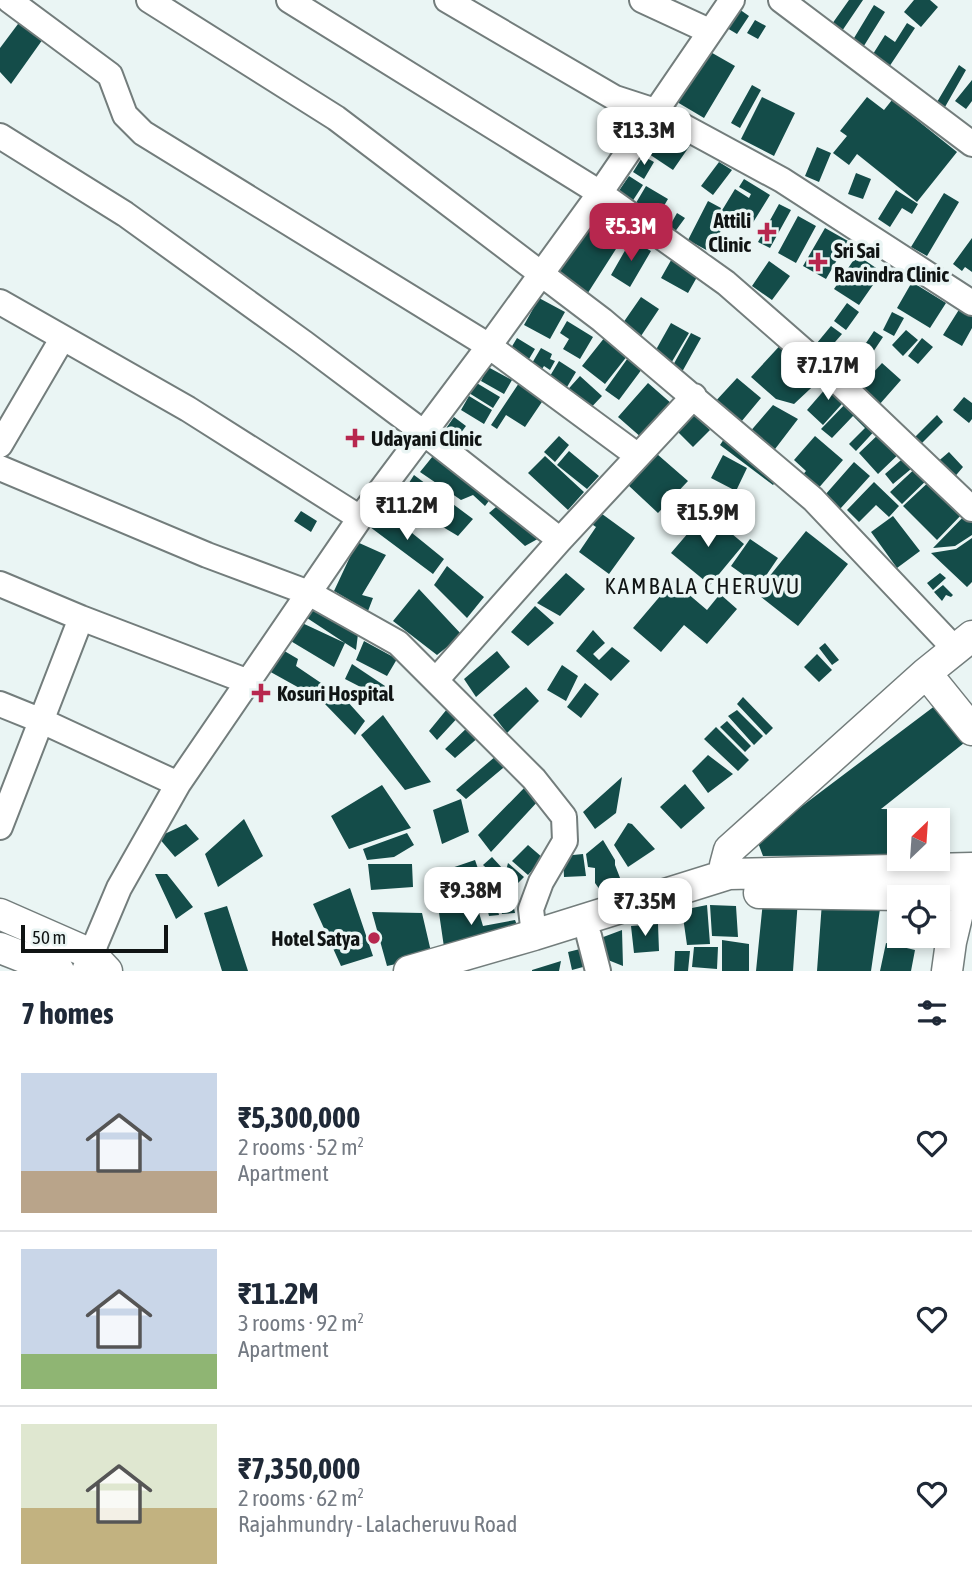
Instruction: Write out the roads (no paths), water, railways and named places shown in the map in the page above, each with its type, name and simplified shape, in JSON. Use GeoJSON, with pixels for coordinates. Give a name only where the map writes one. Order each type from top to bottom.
{"type":"FeatureCollection","features":[{"type":"Feature","properties":{"kind":"main road"},"geometry":{"type":"LineString","coordinates":[[729,874],[725,865],[729,849],[926,673],[964,643]]}},
{"type":"Feature","properties":{"kind":"main road"},"geometry":{"type":"LineString","coordinates":[[926,673],[972,730]]}},
{"type":"Feature","properties":{"kind":"main road"},"geometry":{"type":"LineString","coordinates":[[409,971],[729,874],[969,877]]}},
{"type":"Feature","properties":{"kind":"main road"},"geometry":{"type":"LineString","coordinates":[[472,971],[734,892],[969,877]]}},
{"type":"Feature","properties":{"kind":"main road"},"geometry":{"type":"LineString","coordinates":[[947,971],[951,942],[969,877]]}},
{"type":"Feature","properties":{"kind":"main road"},"geometry":{"type":"LineString","coordinates":[[0,914],[94,965]]}},
{"type":"Feature","properties":{"kind":"main road"},"geometry":{"type":"LineString","coordinates":[[0,948],[59,971]]}},
{"type":"Feature","properties":{"kind":"street"},"geometry":{"type":"LineString","coordinates":[[9,0],[110,75],[125,115],[143,132],[489,346],[638,456]]}},
{"type":"Feature","properties":{"kind":"street"},"geometry":{"type":"LineString","coordinates":[[149,0],[336,118],[602,320],[813,499],[964,643]]}},
{"type":"Feature","properties":{"kind":"street"},"geometry":{"type":"LineString","coordinates":[[289,0],[600,192],[726,283],[829,373],[972,509]]}},
{"type":"Feature","properties":{"kind":"street"},"geometry":{"type":"LineString","coordinates":[[447,0],[615,98],[655,111],[782,180],[972,303]]}},
{"type":"Feature","properties":{"kind":"street"},"geometry":{"type":"LineString","coordinates":[[642,0],[709,32]]}},
{"type":"Feature","properties":{"kind":"street"},"geometry":{"type":"LineString","coordinates":[[94,965],[120,888],[178,784],[246,681],[360,518],[600,192],[732,0]]}},
{"type":"Feature","properties":{"kind":"street"},"geometry":{"type":"LineString","coordinates":[[781,0],[972,144]]}},
{"type":"Feature","properties":{"kind":"street"},"geometry":{"type":"LineString","coordinates":[[0,136],[125,214],[424,433],[560,540]]}},
{"type":"Feature","properties":{"kind":"street"},"geometry":{"type":"LineString","coordinates":[[0,302],[188,409],[360,518]]}},
{"type":"Feature","properties":{"kind":"street"},"geometry":{"type":"LineString","coordinates":[[0,445],[62,339]]}},
{"type":"Feature","properties":{"kind":"street"},"geometry":{"type":"LineString","coordinates":[[436,680],[560,540],[694,396]]}},
{"type":"Feature","properties":{"kind":"street"},"geometry":{"type":"LineString","coordinates":[[0,468],[207,555],[309,593],[398,643],[534,779],[564,817],[565,841],[541,882],[531,909],[534,935]]}},
{"type":"Feature","properties":{"kind":"street"},"geometry":{"type":"LineString","coordinates":[[0,584],[246,681]]}},
{"type":"Feature","properties":{"kind":"street"},"geometry":{"type":"LineString","coordinates":[[0,827],[5,800],[42,721],[81,618]]}},
{"type":"Feature","properties":{"kind":"street"},"geometry":{"type":"LineString","coordinates":[[0,704],[178,784]]}},
{"type":"Feature","properties":{"kind":"street"},"geometry":{"type":"LineString","coordinates":[[589,936],[598,971]]}},
{"type":"Feature","properties":{"kind":"place","name":"Attili Clinic"},"geometry":{"type":"Point","coordinates":[767,232]}},
{"type":"Feature","properties":{"kind":"place","name":"Sri Sai Ravindra Clinic"},"geometry":{"type":"Point","coordinates":[818,262]}},
{"type":"Feature","properties":{"kind":"place","name":"Udayani Clinic"},"geometry":{"type":"Point","coordinates":[355,438]}},
{"type":"Feature","properties":{"kind":"place","name":"Kosuri Hospital"},"geometry":{"type":"Point","coordinates":[261,693]}},
{"type":"Feature","properties":{"kind":"place","name":"Hotel Satya"},"geometry":{"type":"Point","coordinates":[374,938]}},
{"type":"Feature","properties":{"kind":"district","name":"KAMBALA CHERUVU"},"geometry":{"type":"Point","coordinates":[703,586]}}]}
